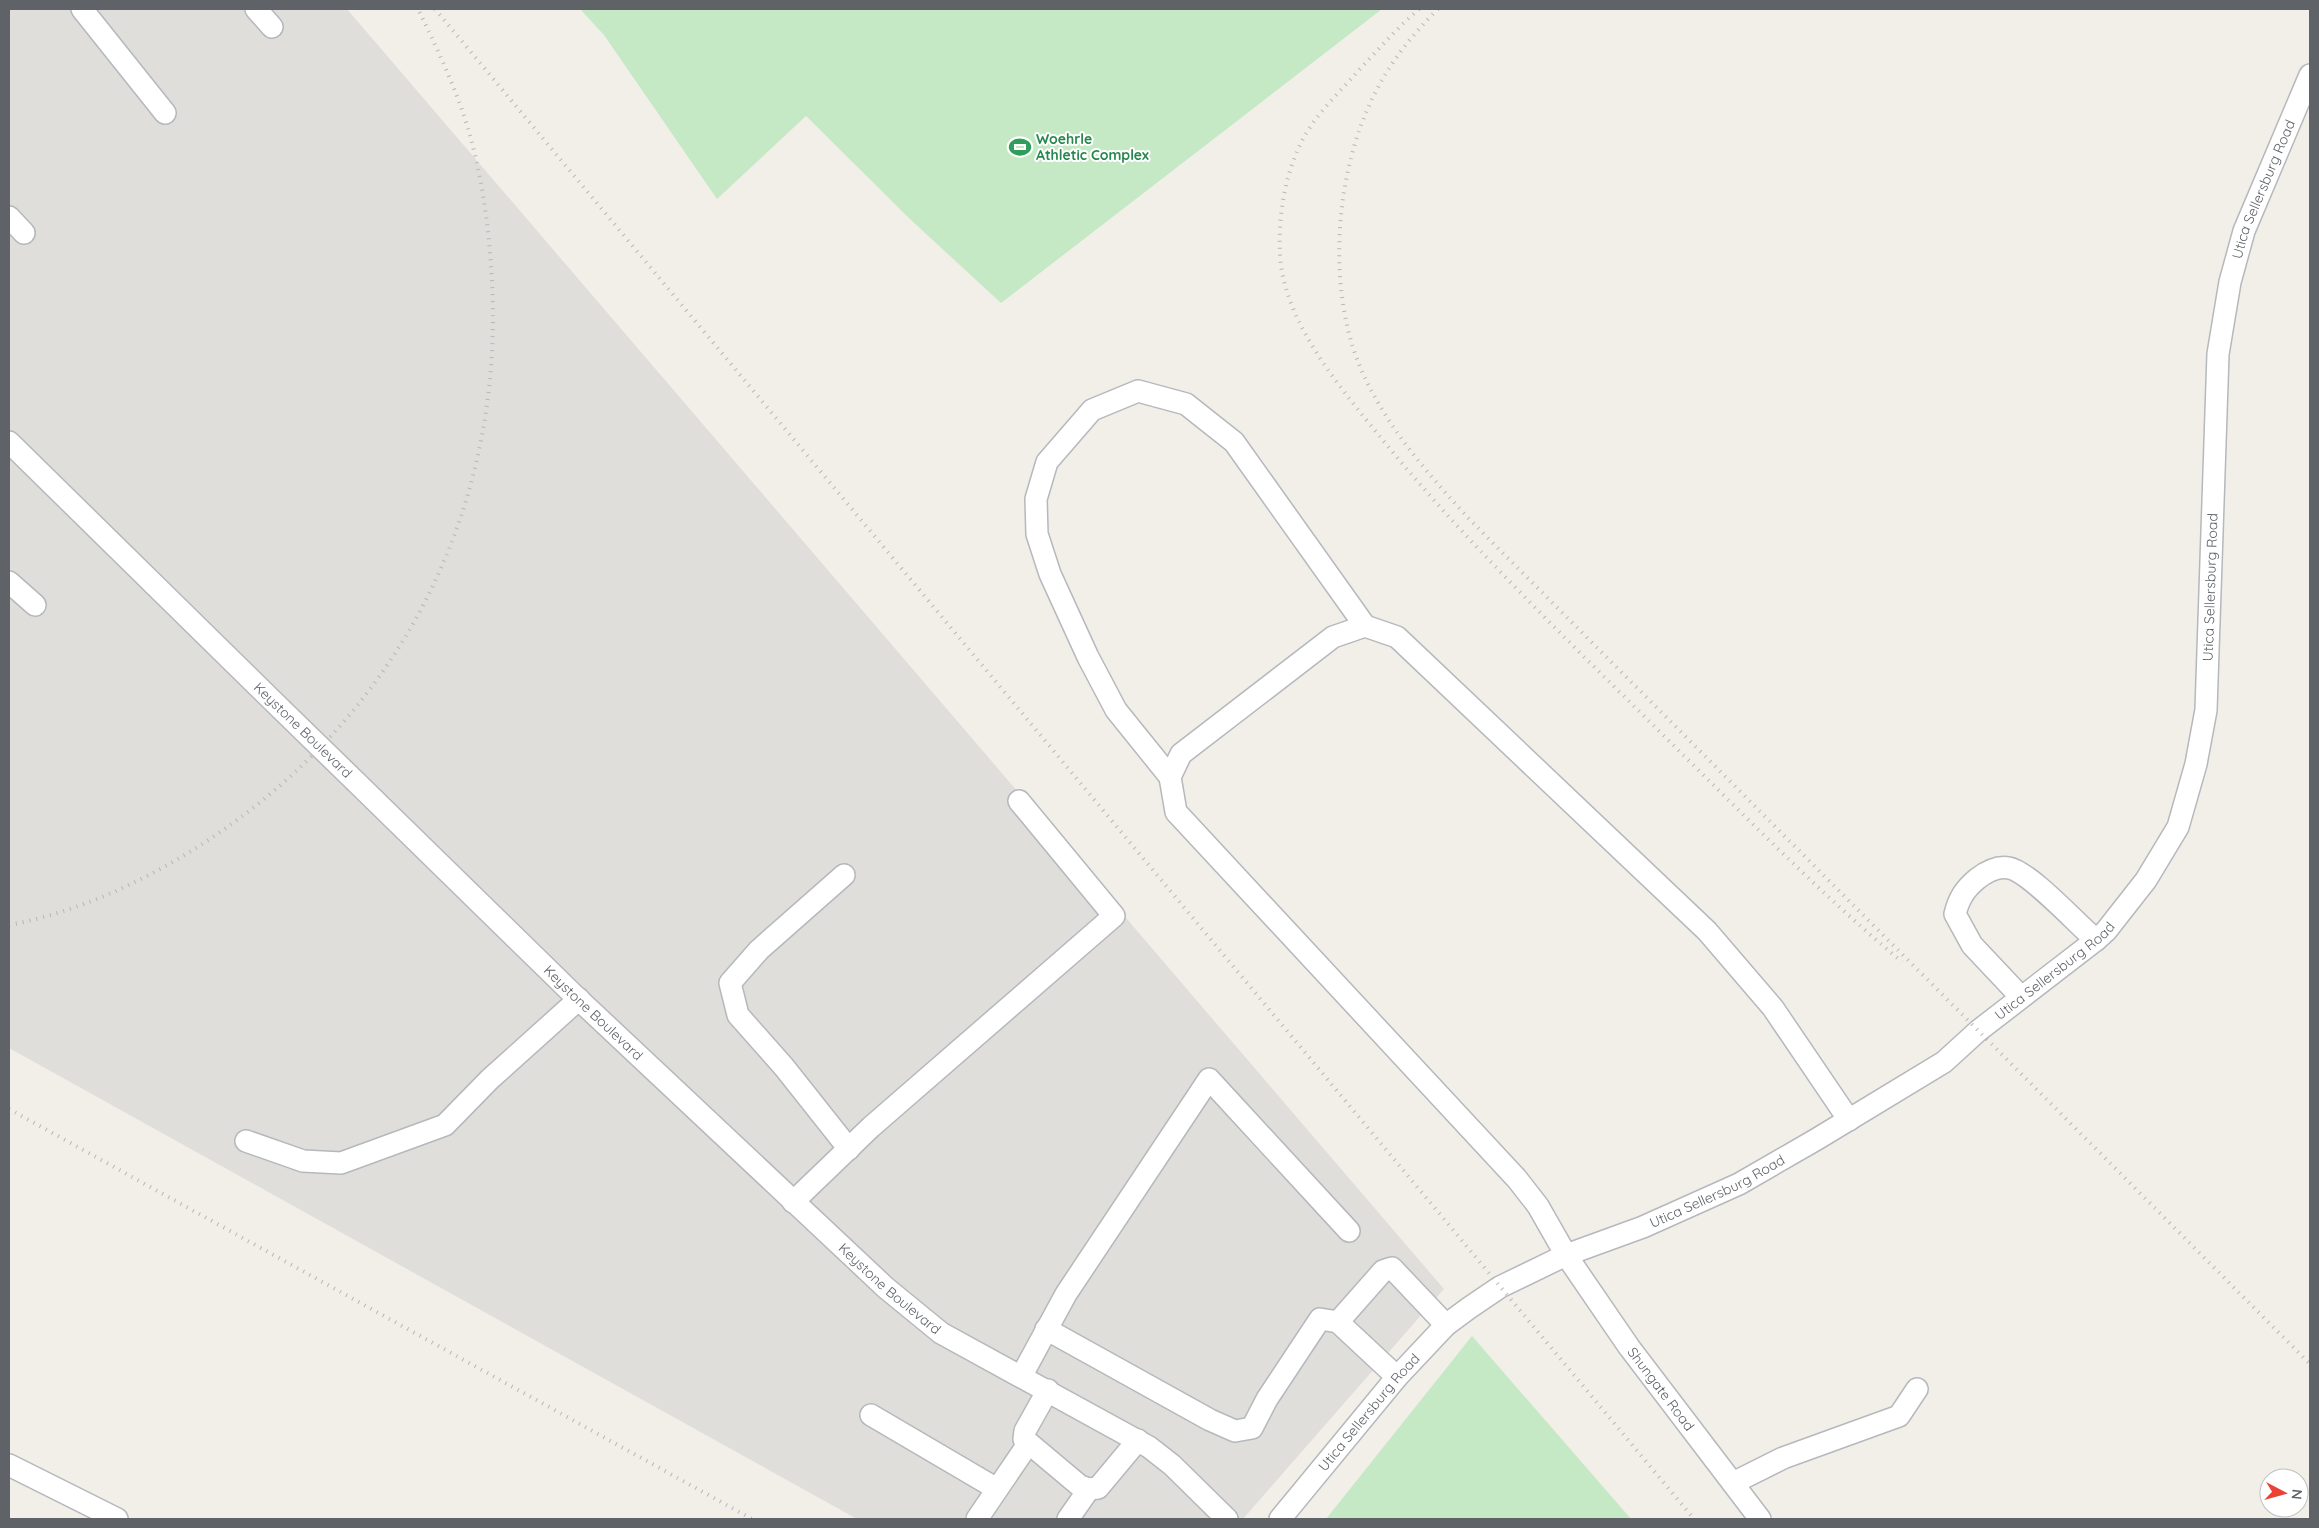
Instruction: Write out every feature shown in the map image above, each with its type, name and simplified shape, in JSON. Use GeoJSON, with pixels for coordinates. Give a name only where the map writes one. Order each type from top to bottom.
{"type":"FeatureCollection","features":[{"type":"Feature","properties":{"kind":"street"},"geometry":{"type":"LineString","coordinates":[[82,9],[165,112]]}},
{"type":"Feature","properties":{"kind":"street"},"geometry":{"type":"LineString","coordinates":[[256,9],[272,27]]}},
{"type":"Feature","properties":{"kind":"street","name":"Utica Sellersburg Road"},"geometry":{"type":"LineString","coordinates":[[1280,1519],[1397,1377],[1446,1325],[1500,1287],[1566,1255],[1643,1227],[1739,1184],[1944,1062],[2021,996],[2106,931],[2146,880],[2178,826],[2196,764],[2206,710],[2218,354],[2230,282],[2244,231],[2310,75]]}},
{"type":"Feature","properties":{"kind":"street"},"geometry":{"type":"LineString","coordinates":[[9,217],[24,233]]}},
{"type":"Feature","properties":{"kind":"street"},"geometry":{"type":"LineString","coordinates":[[1365,626],[1333,637],[1325,643],[1182,754],[1170,777],[1116,710],[1088,657],[1054,582],[1037,534],[1036,499],[1046,462],[1092,410],[1138,391],[1186,404],[1234,442],[1365,626],[1397,637],[1707,931],[1773,1008],[1848,1120]]}},
{"type":"Feature","properties":{"kind":"street","name":"Keystone Boulevard"},"geometry":{"type":"LineString","coordinates":[[9,442],[579,999],[886,1288],[941,1332],[1138,1440],[1172,1465],[1227,1519]]}},
{"type":"Feature","properties":{"kind":"street"},"geometry":{"type":"LineString","coordinates":[[9,582],[35,605]]}},
{"type":"Feature","properties":{"kind":"street","name":"Shungate Road"},"geometry":{"type":"LineString","coordinates":[[1170,777],[1176,812],[1516,1179],[1538,1206],[1566,1255],[1629,1347],[1760,1519]]}},
{"type":"Feature","properties":{"kind":"street"},"geometry":{"type":"LineString","coordinates":[[793,1202],[849,1149],[1114,916],[1019,801]]}},
{"type":"Feature","properties":{"kind":"street"},"geometry":{"type":"LineString","coordinates":[[2021,996],[1972,945],[1955,914],[1958,901],[1967,888],[1984,874],[2000,868],[2012,869],[2032,881],[2096,940]]}},
{"type":"Feature","properties":{"kind":"street"},"geometry":{"type":"LineString","coordinates":[[844,876],[759,950],[730,983],[738,1015],[784,1067],[849,1149]]}},
{"type":"Feature","properties":{"kind":"street"},"geometry":{"type":"LineString","coordinates":[[246,1141],[303,1161],[341,1163],[445,1125],[490,1079],[579,999]]}},
{"type":"Feature","properties":{"kind":"street"},"geometry":{"type":"LineString","coordinates":[[1022,1375],[1066,1294],[1209,1080],[1349,1231]]}},
{"type":"Feature","properties":{"kind":"street"},"geometry":{"type":"LineString","coordinates":[[1338,1322],[1383,1271],[1392,1268],[1446,1325]]}},
{"type":"Feature","properties":{"kind":"street"},"geometry":{"type":"LineString","coordinates":[[1046,1329],[1210,1420],[1235,1431],[1252,1428],[1267,1399],[1320,1318],[1338,1322],[1397,1377]]}},
{"type":"Feature","properties":{"kind":"street"},"geometry":{"type":"LineString","coordinates":[[1733,1483],[1783,1458],[1899,1416],[1917,1389]]}},
{"type":"Feature","properties":{"kind":"street"},"geometry":{"type":"LineString","coordinates":[[1048,1390],[1025,1431],[1024,1439],[1080,1486],[1089,1489],[1098,1488],[1138,1440]]}},
{"type":"Feature","properties":{"kind":"street"},"geometry":{"type":"LineString","coordinates":[[871,1415],[997,1489]]}},
{"type":"Feature","properties":{"kind":"street"},"geometry":{"type":"LineString","coordinates":[[977,1519],[1028,1444]]}},
{"type":"Feature","properties":{"kind":"street"},"geometry":{"type":"LineString","coordinates":[[9,1466],[117,1519]]}},
{"type":"Feature","properties":{"kind":"street"},"geometry":{"type":"LineString","coordinates":[[1068,1519],[1089,1489]]}},
{"type":"Feature","properties":{"kind":"shaded area"},"geometry":{"type":"Polygon","coordinates":[[[9,9],[347,9],[1444,1289],[1243,1519],[857,1519],[9,1048],[9,9]]]}},
{"type":"Feature","properties":{"kind":"green space","name":"Woehrle Athletic Complex"},"geometry":{"type":"Polygon","coordinates":[[[580,9],[1382,9],[1001,303],[911,220],[806,116],[717,199],[604,35],[580,9]]]}},
{"type":"Feature","properties":{"kind":"green space"},"geometry":{"type":"Polygon","coordinates":[[[1472,1336],[1631,1519],[1326,1519],[1472,1336]]]}},
{"type":"Feature","properties":{"kind":"railway"},"geometry":{"type":"LineString","coordinates":[[9,925],[73,908],[135,882],[194,849],[249,811],[308,760],[359,704],[402,643],[437,577],[464,508],[482,435],[492,360],[492,282],[483,195],[469,131],[436,46],[418,9]]}},
{"type":"Feature","properties":{"kind":"railway"},"geometry":{"type":"LineString","coordinates":[[435,9],[1694,1519]]}},
{"type":"Feature","properties":{"kind":"railway"},"geometry":{"type":"LineString","coordinates":[[1419,9],[1388,39],[1321,112],[1308,130],[1297,152],[1284,195],[1280,225],[1280,255],[1284,280],[1292,305],[1303,329],[1332,376],[1365,418],[1445,513],[1479,549],[1547,620],[1775,846],[1837,905],[1902,962]]}},
{"type":"Feature","properties":{"kind":"railway"},"geometry":{"type":"LineString","coordinates":[[1438,9],[1403,48],[1375,93],[1361,124],[1351,158],[1344,193],[1340,230],[1343,302],[1350,337],[1361,369],[1383,411],[1424,468],[1471,521],[2310,1364]]}},
{"type":"Feature","properties":{"kind":"railway"},"geometry":{"type":"LineString","coordinates":[[9,1109],[752,1519]]}},
{"type":"Feature","properties":{"kind":"place","name":"Woehrle Athletic Complex"},"geometry":{"type":"Point","coordinates":[1020,147]}}]}
